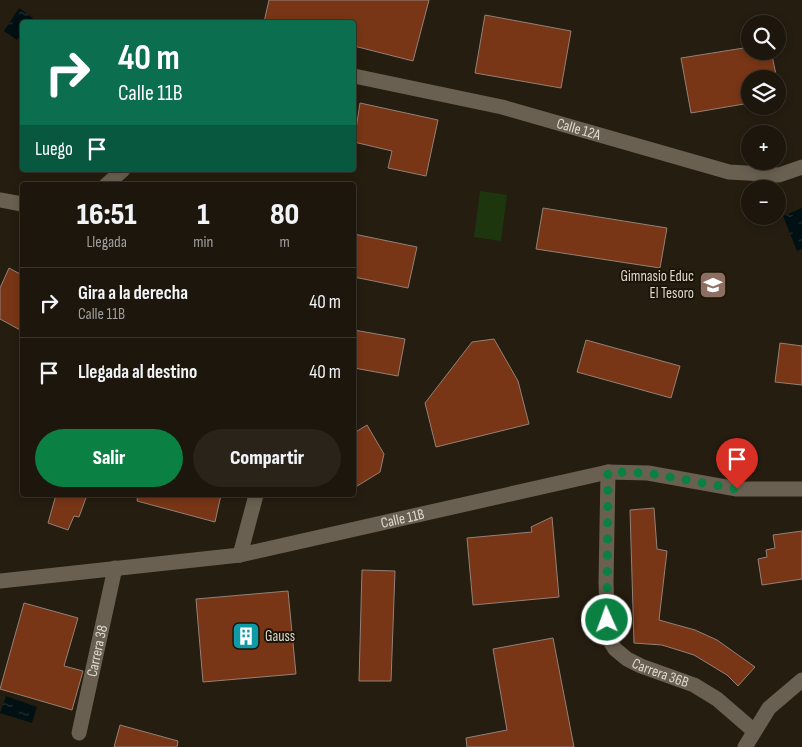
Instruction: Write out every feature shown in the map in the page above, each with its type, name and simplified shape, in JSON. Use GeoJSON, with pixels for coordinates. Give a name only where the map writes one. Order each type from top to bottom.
{"type":"FeatureCollection","features":[{"type":"Feature","properties":{"kind":"street","name":"Calle 12A"},"geometry":{"type":"LineString","coordinates":[[356,76],[502,107],[729,172],[779,175],[802,167]]}},
{"type":"Feature","properties":{"kind":"street"},"geometry":{"type":"LineString","coordinates":[[109,182],[120,172]]}},
{"type":"Feature","properties":{"kind":"street"},"geometry":{"type":"LineString","coordinates":[[0,200],[20,204]]}},
{"type":"Feature","properties":{"kind":"street","name":"Calle 11B"},"geometry":{"type":"LineString","coordinates":[[0,581],[240,554],[608,472],[648,473],[737,489],[802,489]]}},
{"type":"Feature","properties":{"kind":"street","name":"Carrera 36B"},"geometry":{"type":"LineString","coordinates":[[608,472],[606,584],[608,638],[615,649],[627,659],[694,685],[717,699],[754,731]]}},
{"type":"Feature","properties":{"kind":"street"},"geometry":{"type":"LineString","coordinates":[[240,554],[255,497]]}},
{"type":"Feature","properties":{"kind":"street","name":"Carrera 38"},"geometry":{"type":"LineString","coordinates":[[79,733],[114,568]]}},
{"type":"Feature","properties":{"kind":"street"},"geometry":{"type":"LineString","coordinates":[[745,747],[769,708],[802,680]]}},
{"type":"Feature","properties":{"kind":"green space"},"geometry":{"type":"Polygon","coordinates":[[[480,191],[507,195],[501,241],[474,237],[480,191]]]}},
{"type":"Feature","properties":{"kind":"water"},"geometry":{"type":"Polygon","coordinates":[[[19,8],[33,18],[32,20],[20,20],[20,36],[17,40],[4,31],[19,8]]]}},
{"type":"Feature","properties":{"kind":"water"},"geometry":{"type":"Polygon","coordinates":[[[802,208],[802,249],[797,251],[786,224],[786,215],[802,208]]]}},
{"type":"Feature","properties":{"kind":"water"},"geometry":{"type":"Polygon","coordinates":[[[6,696],[37,707],[32,723],[0,713],[6,696]]]}},
{"type":"Feature","properties":{"kind":"building"},"geometry":{"type":"Polygon","coordinates":[[[269,0],[429,0],[413,61],[356,47],[356,20],[264,20],[269,0]]]}},
{"type":"Feature","properties":{"kind":"building"},"geometry":{"type":"Polygon","coordinates":[[[485,15],[571,31],[561,88],[475,73],[485,15]]]}},
{"type":"Feature","properties":{"kind":"building"},"geometry":{"type":"Polygon","coordinates":[[[741,48],[741,60],[773,60],[775,70],[741,70],[741,105],[691,113],[681,58],[741,48]]]}},
{"type":"Feature","properties":{"kind":"building"},"geometry":{"type":"Polygon","coordinates":[[[360,103],[438,120],[426,176],[388,168],[392,151],[356,142],[360,103]]]}},
{"type":"Feature","properties":{"kind":"building"},"geometry":{"type":"Polygon","coordinates":[[[543,208],[667,228],[660,268],[536,249],[543,208]]]}},
{"type":"Feature","properties":{"kind":"building"},"geometry":{"type":"Polygon","coordinates":[[[356,234],[417,247],[408,288],[356,277],[356,234]]]}},
{"type":"Feature","properties":{"kind":"building"},"geometry":{"type":"Polygon","coordinates":[[[9,268],[20,274],[20,330],[0,319],[0,288],[9,268]]]}},
{"type":"Feature","properties":{"kind":"building"},"geometry":{"type":"Polygon","coordinates":[[[356,330],[405,339],[398,376],[356,368],[356,330]]]}},
{"type":"Feature","properties":{"kind":"building"},"geometry":{"type":"Polygon","coordinates":[[[494,339],[518,381],[529,424],[436,447],[425,403],[472,342],[494,339]]]}},
{"type":"Feature","properties":{"kind":"building"},"geometry":{"type":"Polygon","coordinates":[[[586,340],[680,366],[671,398],[577,372],[586,340]]]}},
{"type":"Feature","properties":{"kind":"building"},"geometry":{"type":"Polygon","coordinates":[[[780,343],[802,346],[802,385],[775,382],[780,343]]]}},
{"type":"Feature","properties":{"kind":"building"},"geometry":{"type":"Polygon","coordinates":[[[367,425],[384,454],[380,472],[356,487],[356,432],[367,425]]]}},
{"type":"Feature","properties":{"kind":"building"},"geometry":{"type":"Polygon","coordinates":[[[55,497],[86,497],[79,517],[74,516],[68,530],[48,523],[55,497]]]}},
{"type":"Feature","properties":{"kind":"building"},"geometry":{"type":"Polygon","coordinates":[[[138,497],[221,497],[215,522],[137,501],[138,497]]]}},
{"type":"Feature","properties":{"kind":"building"},"geometry":{"type":"Polygon","coordinates":[[[654,508],[657,549],[667,551],[659,620],[695,630],[717,640],[755,667],[738,686],[727,675],[694,655],[662,645],[634,643],[630,510],[654,508]]]}},
{"type":"Feature","properties":{"kind":"building"},"geometry":{"type":"Polygon","coordinates":[[[552,517],[559,597],[473,605],[467,538],[532,532],[531,527],[552,517]]]}},
{"type":"Feature","properties":{"kind":"building"},"geometry":{"type":"Polygon","coordinates":[[[802,531],[802,579],[762,585],[758,559],[767,557],[766,550],[775,548],[773,535],[802,531]]]}},
{"type":"Feature","properties":{"kind":"building"},"geometry":{"type":"Polygon","coordinates":[[[362,570],[395,571],[391,681],[359,681],[362,570]]]}},
{"type":"Feature","properties":{"kind":"building","name":"Gauss"},"geometry":{"type":"Polygon","coordinates":[[[288,591],[296,674],[203,682],[196,599],[288,591]]]}},
{"type":"Feature","properties":{"kind":"building"},"geometry":{"type":"Polygon","coordinates":[[[24,603],[78,618],[64,666],[83,671],[72,710],[0,689],[24,603]]]}},
{"type":"Feature","properties":{"kind":"building"},"geometry":{"type":"Polygon","coordinates":[[[553,638],[574,747],[467,747],[466,738],[507,730],[493,649],[553,638]]]}},
{"type":"Feature","properties":{"kind":"building"},"geometry":{"type":"Polygon","coordinates":[[[120,725],[178,741],[177,747],[114,747],[120,725]]]}},
{"type":"Feature","properties":{"kind":"place","name":"Gimnasio Educ El Tesoro"},"geometry":{"type":"Point","coordinates":[713,285]}},
{"type":"Feature","properties":{"kind":"place","name":"Gauss"},"geometry":{"type":"Point","coordinates":[246,636]}},
{"type":"Feature","properties":{"kind":"route"},"geometry":{"type":"LineString","coordinates":[[607,620],[608,472],[648,473],[737,489]]}}]}
